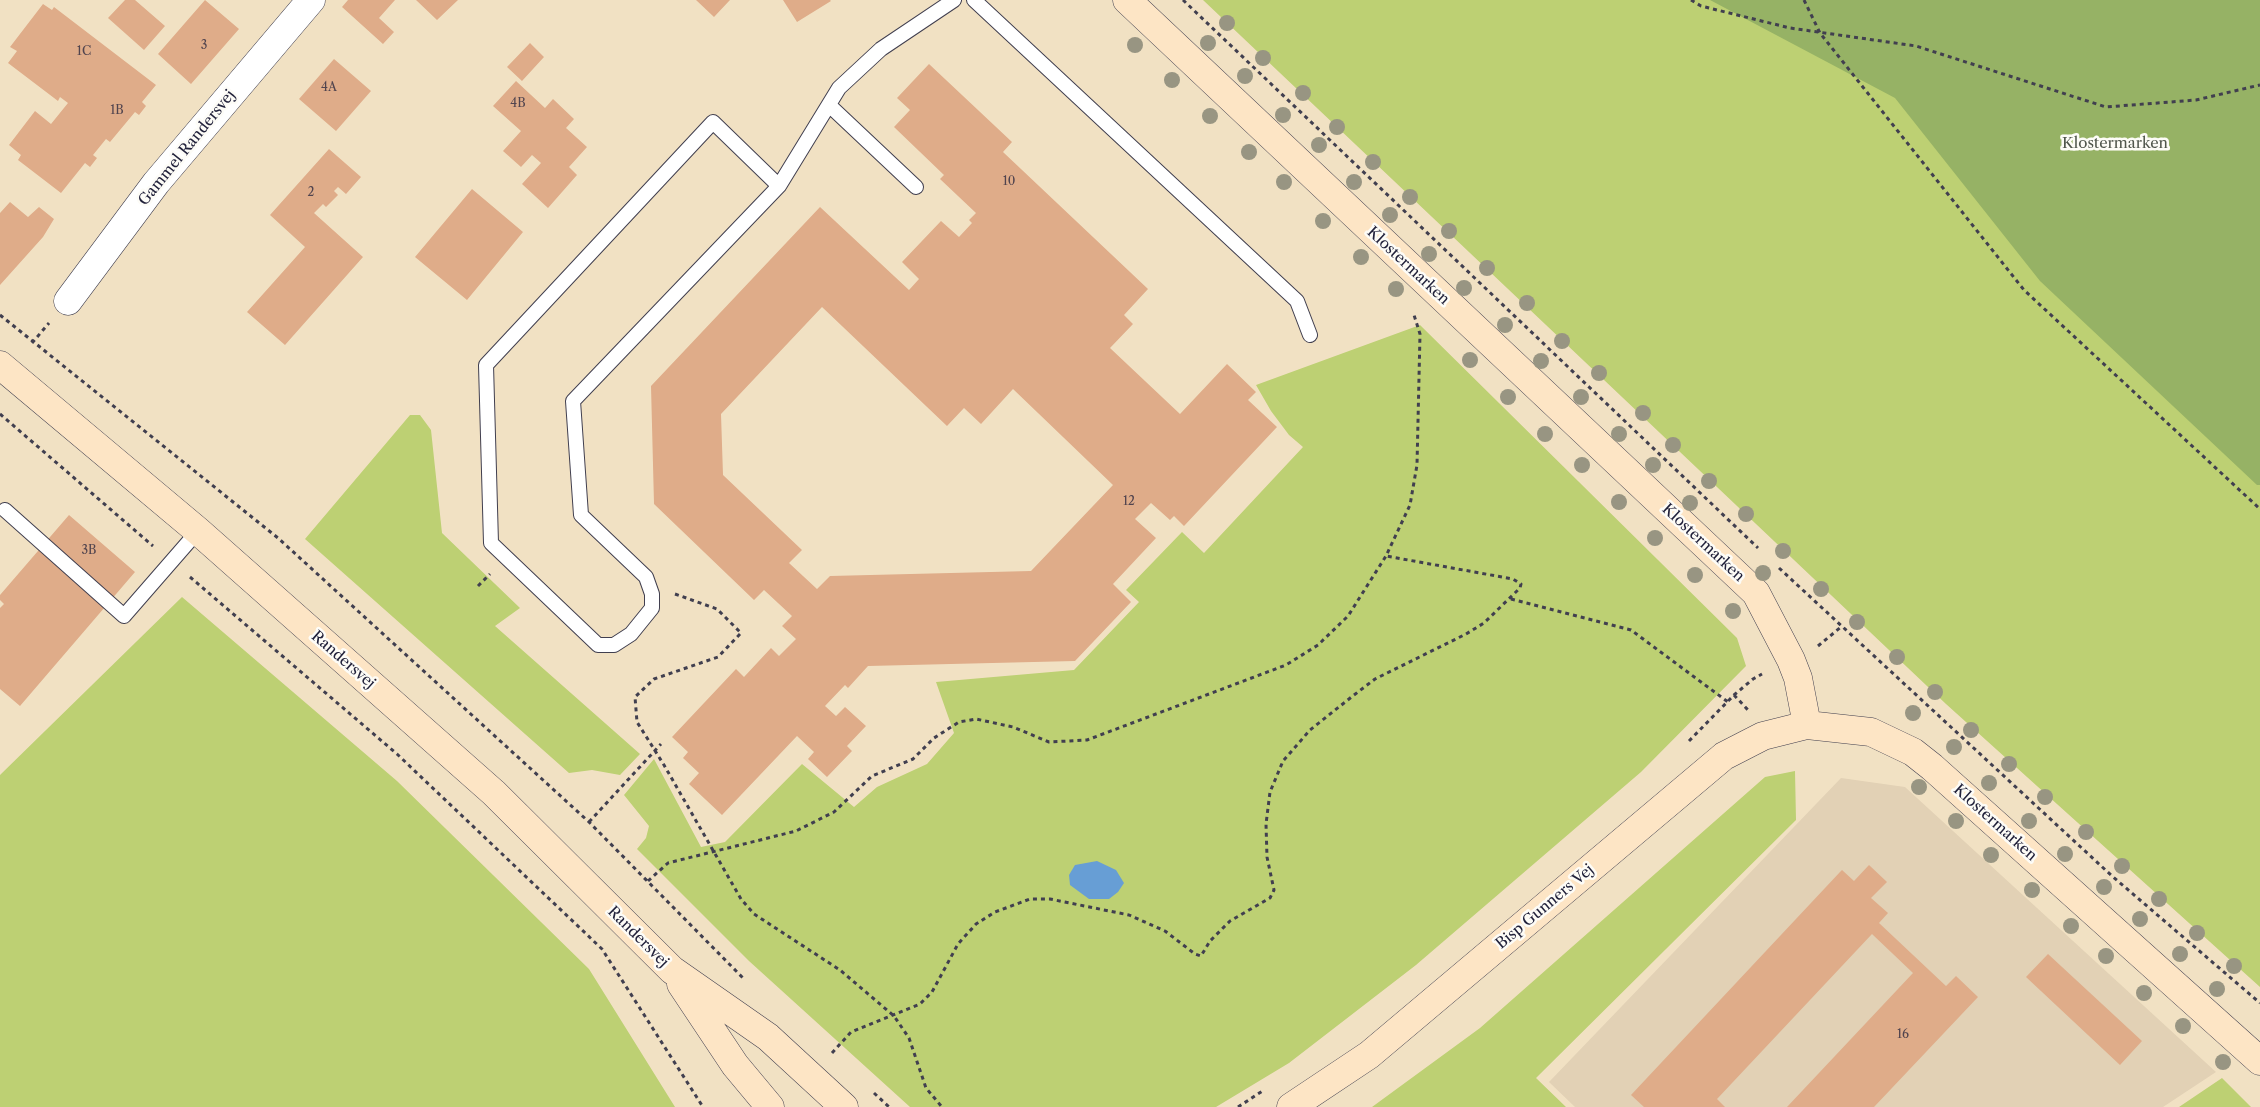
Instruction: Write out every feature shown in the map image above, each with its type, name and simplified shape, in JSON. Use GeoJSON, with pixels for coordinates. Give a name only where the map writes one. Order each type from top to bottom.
{"type":"FeatureCollection","features":[{"type":"Feature","properties":{"kind":"street","name":"Gammel Randersvej"},"geometry":{"type":"LineString","coordinates":[[68,301],[156,183],[311,0]]}},
{"type":"Feature","properties":{"kind":"street","name":"Klostermarken"},"geometry":{"type":"LineString","coordinates":[[1127,0],[1756,593],[1791,660],[1798,678],[1807,725],[1871,732],[1892,740],[1920,757],[2260,1061]]}},
{"type":"Feature","properties":{"kind":"street","name":"Randersvej"},"geometry":{"type":"LineString","coordinates":[[4,368],[198,531],[494,793],[672,970],[768,1037],[844,1107]]}},
{"type":"Feature","properties":{"kind":"street","name":"Bisp Gunners Vej"},"geometry":{"type":"LineString","coordinates":[[1291,1107],[1369,1055],[1724,756],[1763,736],[1807,725]]}},
{"type":"Feature","properties":{"kind":"street","name":"Randersvej"},"geometry":{"type":"LineString","coordinates":[[672,970],[735,1065],[770,1107]]}},
{"type":"Feature","properties":{"kind":"lane"},"geometry":{"type":"LineString","coordinates":[[779,186],[713,122],[486,365],[491,543],[598,645],[614,645],[631,634],[652,608],[652,594],[646,577],[581,515],[573,401],[779,186],[839,88],[881,49],[954,0]]}},
{"type":"Feature","properties":{"kind":"lane"},"geometry":{"type":"LineString","coordinates":[[974,0],[1297,301],[1310,335]]}},
{"type":"Feature","properties":{"kind":"lane"},"geometry":{"type":"LineString","coordinates":[[829,105],[916,187]]}},
{"type":"Feature","properties":{"kind":"lane"},"geometry":{"type":"LineString","coordinates":[[4,510],[124,616],[198,531]]}},
{"type":"Feature","properties":{"kind":"path"},"geometry":{"type":"LineString","coordinates":[[1183,0],[1761,551]]}},
{"type":"Feature","properties":{"kind":"path"},"geometry":{"type":"LineString","coordinates":[[1691,0],[1710,8],[1790,28],[1916,46],[2106,107],[2196,100],[2260,85]]}},
{"type":"Feature","properties":{"kind":"path"},"geometry":{"type":"LineString","coordinates":[[1804,0],[1820,33],[2024,290],[2260,509]]}},
{"type":"Feature","properties":{"kind":"path"},"geometry":{"type":"LineString","coordinates":[[4,368],[33,343],[68,301]]}},
{"type":"Feature","properties":{"kind":"path"},"geometry":{"type":"LineString","coordinates":[[647,881],[668,863],[796,831],[834,812],[872,776],[913,759],[934,738],[959,722],[976,719],[1013,727],[1049,742],[1087,740],[1286,665],[1318,645],[1348,616],[1386,556],[1410,505],[1418,465],[1420,334],[1413,312]]}},
{"type":"Feature","properties":{"kind":"path"},"geometry":{"type":"LineString","coordinates":[[0,315],[278,538],[589,822],[751,985]]}},
{"type":"Feature","properties":{"kind":"path"},"geometry":{"type":"LineString","coordinates":[[0,414],[397,754],[602,948],[703,1107]]}},
{"type":"Feature","properties":{"kind":"path"},"geometry":{"type":"LineString","coordinates":[[829,1057],[851,1032],[920,1004],[932,992],[958,944],[976,924],[995,912],[1030,899],[1050,899],[1129,915],[1165,930],[1195,954],[1201,956],[1210,941],[1230,922],[1270,898],[1274,890],[1267,857],[1266,824],[1270,792],[1283,761],[1310,730],[1368,684],[1484,623],[1511,599],[1520,588],[1520,584],[1513,579],[1386,556]]}},
{"type":"Feature","properties":{"kind":"path"},"geometry":{"type":"LineString","coordinates":[[1776,565],[2112,876],[2260,1002]]}},
{"type":"Feature","properties":{"kind":"path"},"geometry":{"type":"LineString","coordinates":[[680,594],[717,609],[741,633],[718,657],[654,679],[635,697],[637,722],[741,899],[754,914],[840,970],[894,1016],[909,1038],[926,1088],[942,1107]]}},
{"type":"Feature","properties":{"kind":"path"},"geometry":{"type":"LineString","coordinates":[[1511,599],[1632,630],[1728,702]]}},
{"type":"Feature","properties":{"kind":"path"},"geometry":{"type":"LineString","coordinates":[[589,822],[661,744]]}},
{"type":"Feature","properties":{"kind":"shaded area"},"geometry":{"type":"Polygon","coordinates":[[[1841,778],[1905,787],[2216,1072],[2163,1107],[1575,1107],[1549,1082],[1841,778]]]}},
{"type":"Feature","properties":{"kind":"green space"},"geometry":{"type":"Polygon","coordinates":[[[1203,0],[2260,0],[2260,987],[1946,704],[1203,0]]]}},
{"type":"Feature","properties":{"kind":"green space","name":"Klostermarken"},"geometry":{"type":"Polygon","coordinates":[[[1710,0],[2260,0],[2260,485],[2257,485],[2040,281],[1895,98],[1710,0]]]}},
{"type":"Feature","properties":{"kind":"green space"},"geometry":{"type":"Polygon","coordinates":[[[1420,325],[1737,638],[1746,666],[1641,772],[1416,965],[1289,1063],[1216,1107],[910,1107],[749,961],[637,849],[646,838],[649,826],[624,795],[654,759],[701,847],[725,842],[802,764],[854,807],[877,787],[927,764],[954,733],[936,682],[1074,670],[1139,602],[1126,590],[1182,532],[1204,553],[1303,447],[1289,435],[1271,411],[1256,385],[1420,325]]]}},
{"type":"Feature","properties":{"kind":"green space"},"geometry":{"type":"Polygon","coordinates":[[[410,415],[420,415],[431,430],[442,533],[520,608],[495,626],[640,754],[620,775],[592,770],[569,773],[305,539],[410,415]]]}},
{"type":"Feature","properties":{"kind":"green space"},"geometry":{"type":"Polygon","coordinates":[[[182,597],[397,781],[589,969],[675,1107],[0,1107],[0,775],[182,597]]]}},
{"type":"Feature","properties":{"kind":"green space"},"geometry":{"type":"Polygon","coordinates":[[[1795,771],[1796,820],[1536,1078],[1566,1107],[1372,1107],[1480,1028],[1765,777],[1795,771]]]}},
{"type":"Feature","properties":{"kind":"green space"},"geometry":{"type":"Polygon","coordinates":[[[2222,1078],[2251,1107],[2179,1107],[2222,1078]]]}},
{"type":"Feature","properties":{"kind":"water"},"geometry":{"type":"Polygon","coordinates":[[[1097,861],[1116,870],[1124,883],[1118,892],[1109,899],[1089,899],[1070,885],[1069,875],[1075,865],[1097,861]]]}},
{"type":"Feature","properties":{"kind":"building"},"geometry":{"type":"Polygon","coordinates":[[[125,0],[135,0],[165,26],[144,50],[108,18],[125,0]]]}},
{"type":"Feature","properties":{"kind":"building"},"geometry":{"type":"Polygon","coordinates":[[[205,0],[239,29],[191,84],[158,54],[205,0]]]}},
{"type":"Feature","properties":{"kind":"building"},"geometry":{"type":"Polygon","coordinates":[[[348,0],[395,0],[379,18],[394,32],[383,44],[342,7],[348,0]]]}},
{"type":"Feature","properties":{"kind":"building"},"geometry":{"type":"Polygon","coordinates":[[[416,0],[458,0],[437,20],[416,0]]]}},
{"type":"Feature","properties":{"kind":"building"},"geometry":{"type":"Polygon","coordinates":[[[696,0],[730,0],[714,17],[696,0]]]}},
{"type":"Feature","properties":{"kind":"building"},"geometry":{"type":"Polygon","coordinates":[[[783,0],[830,0],[831,1],[797,22],[783,0]]]}},
{"type":"Feature","properties":{"kind":"building"},"geometry":{"type":"Polygon","coordinates":[[[43,4],[52,10],[54,7],[156,85],[142,102],[146,106],[139,115],[135,112],[110,142],[106,139],[93,155],[97,158],[90,167],[85,163],[61,193],[18,160],[21,155],[9,145],[35,111],[51,124],[68,103],[60,97],[58,101],[8,63],[17,51],[10,47],[43,4]]]}},
{"type":"Feature","properties":{"kind":"building"},"geometry":{"type":"Polygon","coordinates":[[[530,43],[544,57],[522,81],[507,67],[530,43]]]}},
{"type":"Feature","properties":{"kind":"building"},"geometry":{"type":"Polygon","coordinates":[[[334,59],[371,91],[336,131],[299,99],[334,59]]]}},
{"type":"Feature","properties":{"kind":"building"},"geometry":{"type":"Polygon","coordinates":[[[929,64],[1012,142],[1003,152],[1148,289],[1124,315],[1133,324],[1110,348],[1180,414],[1227,364],[1256,392],[1248,400],[1277,427],[1184,526],[1174,516],[1170,520],[1151,503],[1135,519],[1156,538],[1113,584],[1131,602],[1075,661],[868,666],[848,688],[845,685],[825,706],[836,716],[845,707],[866,726],[847,746],[852,751],[827,777],[808,759],[814,752],[797,736],[722,815],[689,784],[699,773],[683,758],[688,752],[672,737],[736,669],[744,677],[771,648],[779,656],[796,639],[782,626],[792,616],[764,590],[754,600],[654,504],[651,386],[820,207],[909,290],[919,279],[902,262],[941,221],[959,237],[972,223],[969,220],[976,213],[940,179],[944,175],[894,127],[910,110],[897,98],[929,64]],[[822,307],[721,414],[723,475],[802,550],[789,563],[817,589],[830,576],[1031,571],[1113,485],[1013,389],[981,424],[964,408],[947,426],[822,307]]]}},
{"type":"Feature","properties":{"kind":"building"},"geometry":{"type":"Polygon","coordinates":[[[516,81],[545,108],[553,99],[574,119],[566,128],[587,147],[569,167],[577,175],[548,208],[522,184],[541,163],[532,155],[521,167],[503,151],[521,131],[493,106],[516,81]]]}},
{"type":"Feature","properties":{"kind":"building"},"geometry":{"type":"Polygon","coordinates":[[[329,149],[361,177],[346,194],[338,187],[334,191],[338,195],[326,207],[323,204],[314,213],[363,257],[285,345],[247,312],[305,247],[270,215],[329,149]]]}},
{"type":"Feature","properties":{"kind":"building"},"geometry":{"type":"Polygon","coordinates":[[[472,189],[523,232],[467,300],[415,257],[472,189]]]}},
{"type":"Feature","properties":{"kind":"building"},"geometry":{"type":"Polygon","coordinates":[[[10,202],[28,217],[39,207],[54,219],[43,237],[0,285],[0,213],[10,202]]]}},
{"type":"Feature","properties":{"kind":"building"},"geometry":{"type":"Polygon","coordinates":[[[69,515],[135,572],[20,706],[0,689],[0,608],[4,604],[0,600],[0,595],[69,515]]]}},
{"type":"Feature","properties":{"kind":"building"},"geometry":{"type":"Polygon","coordinates":[[[1869,865],[1887,882],[1871,898],[1888,913],[1879,923],[1946,986],[1956,976],[1978,997],[1874,1107],[1787,1107],[1913,973],[1872,934],[1717,1099],[1725,1107],[1644,1107],[1631,1095],[1842,870],[1854,881],[1869,865]]]}},
{"type":"Feature","properties":{"kind":"building"},"geometry":{"type":"Polygon","coordinates":[[[2048,954],[2142,1041],[2120,1065],[2026,977],[2048,954]]]}}]}
